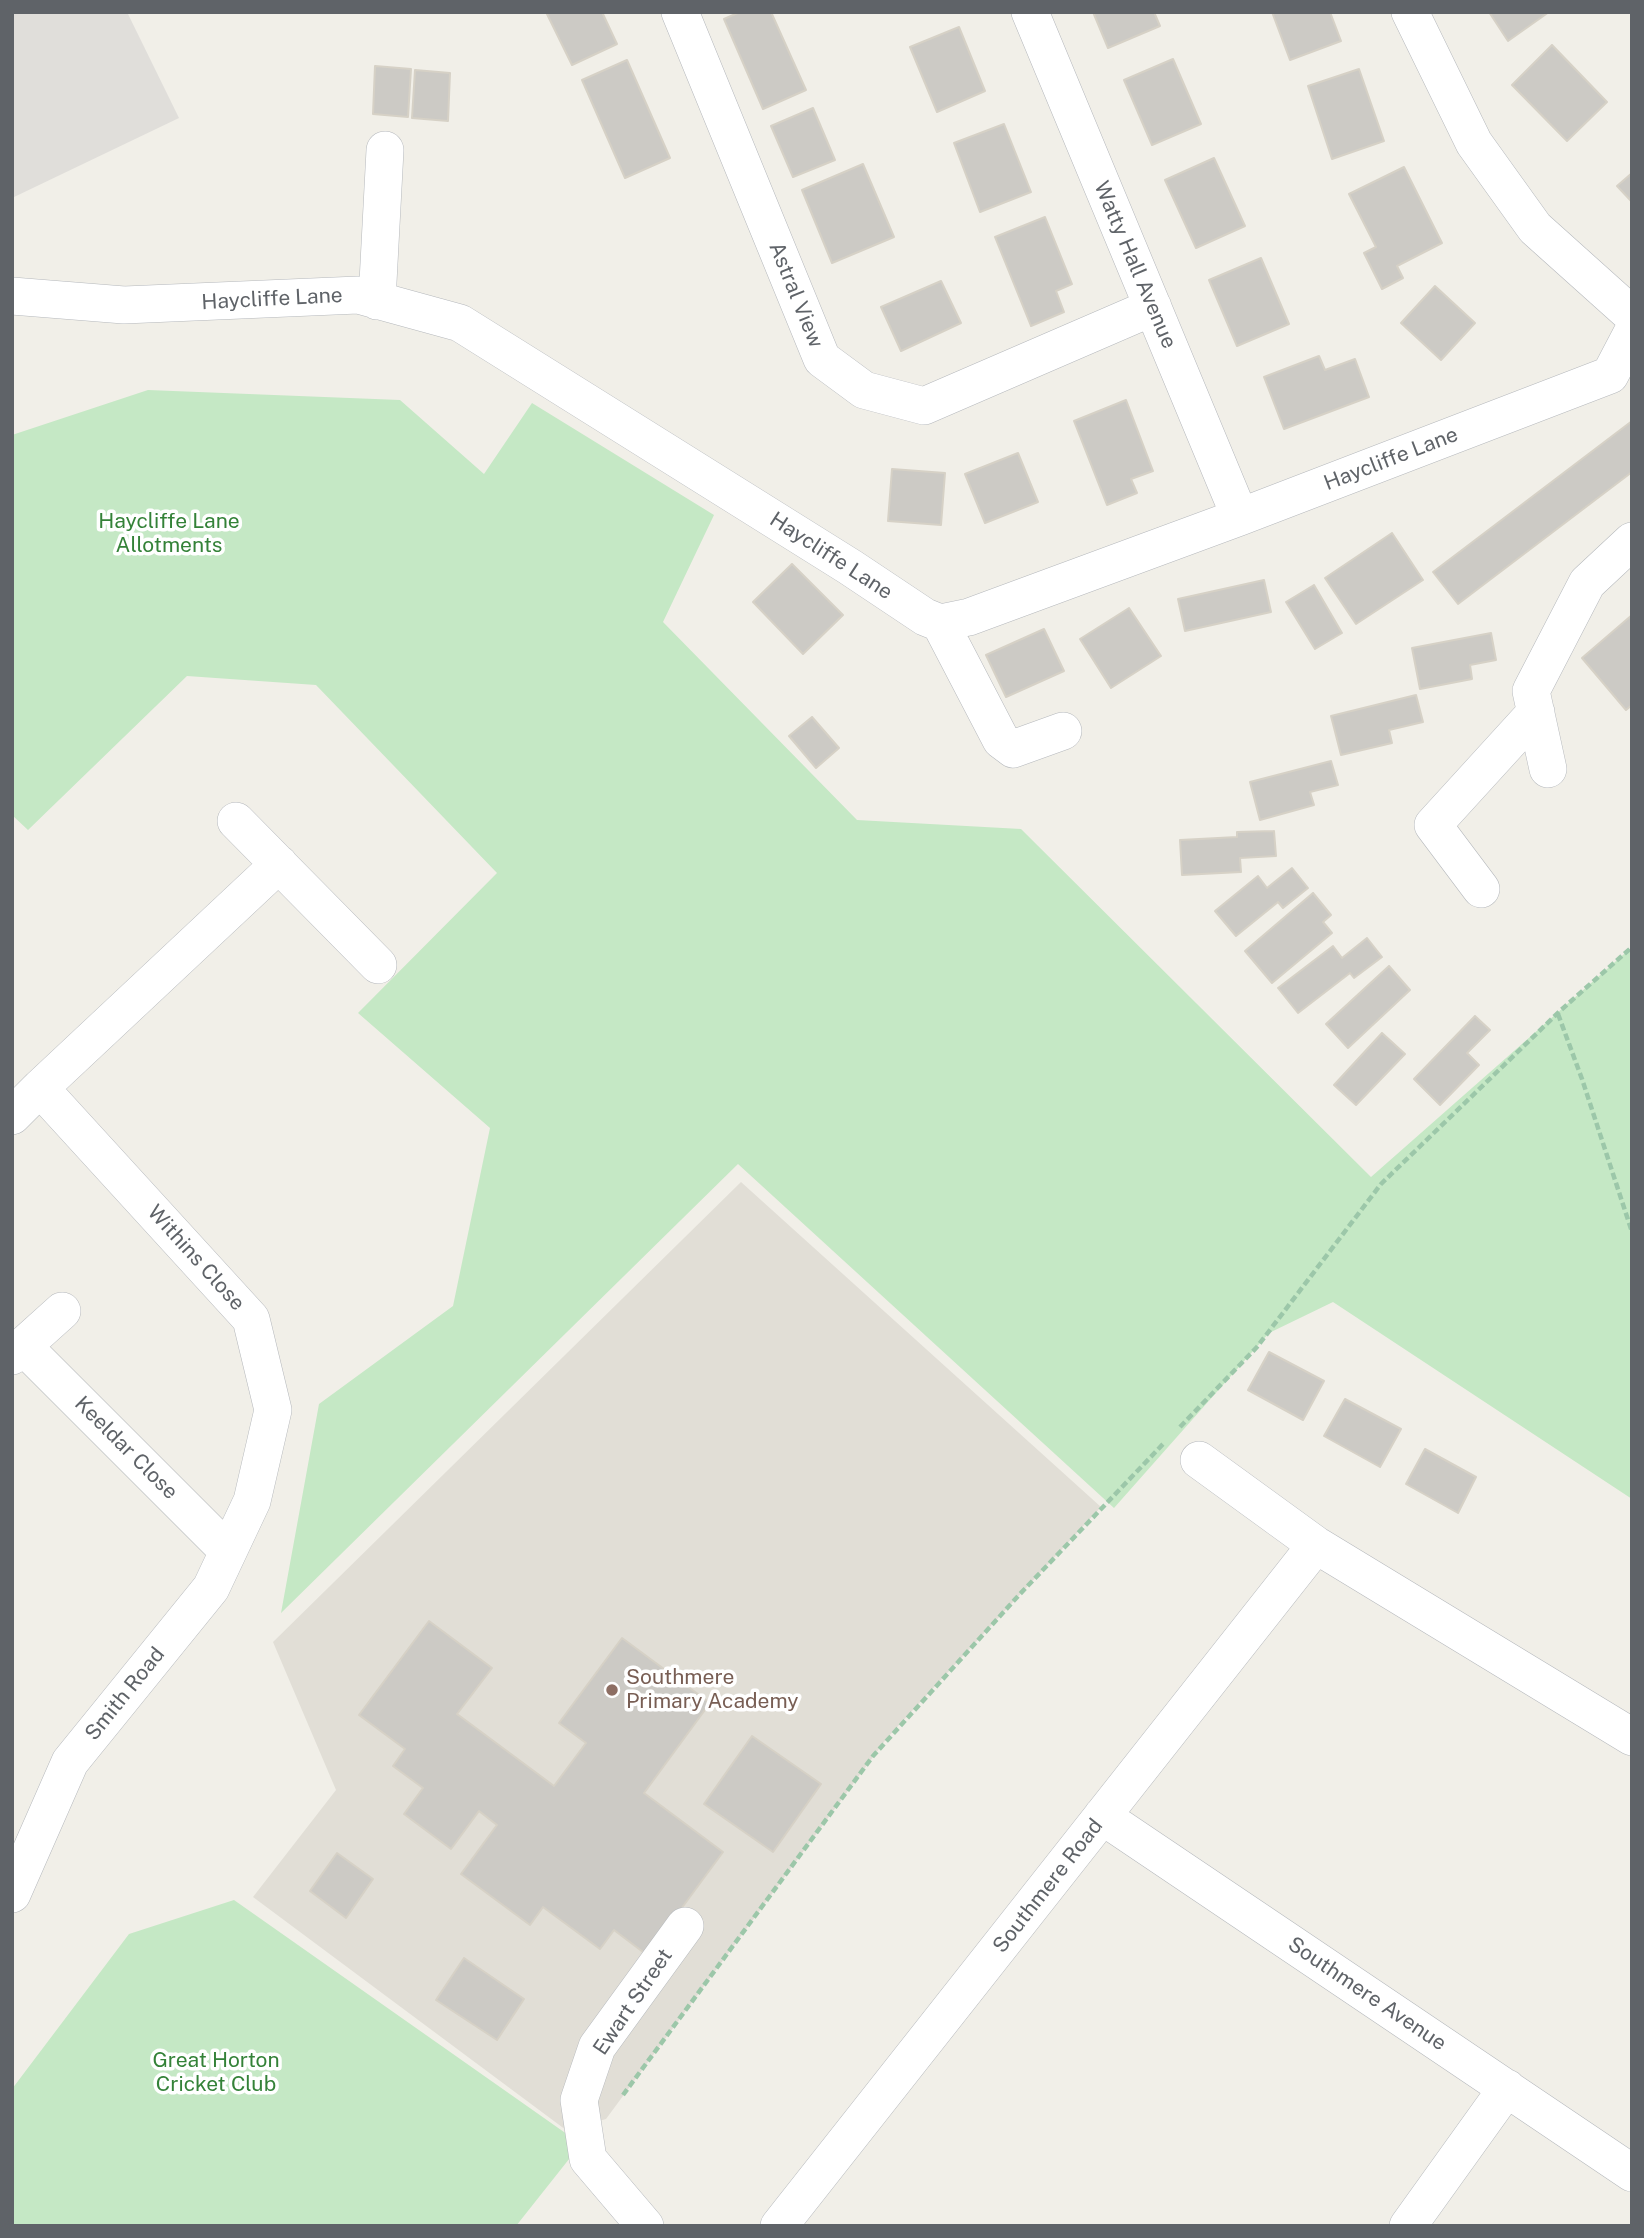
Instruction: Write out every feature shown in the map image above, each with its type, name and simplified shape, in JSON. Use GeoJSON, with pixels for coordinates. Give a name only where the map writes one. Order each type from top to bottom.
{"type":"FeatureCollection","features":[{"type":"Feature","properties":{"kind":"street","name":"Astral View"},"geometry":{"type":"LineString","coordinates":[[680,12],[822,359],[864,390],[925,405],[1153,307]]}},
{"type":"Feature","properties":{"kind":"street","name":"Watty Hall Avenue"},"geometry":{"type":"LineString","coordinates":[[1030,12],[1240,517]]}},
{"type":"Feature","properties":{"kind":"street"},"geometry":{"type":"LineString","coordinates":[[1410,12],[1474,143],[1535,228],[1632,315]]}},
{"type":"Feature","properties":{"kind":"street"},"geometry":{"type":"LineString","coordinates":[[377,300],[385,150]]}},
{"type":"Feature","properties":{"kind":"street","name":"Haycliffe Lane"},"geometry":{"type":"LineString","coordinates":[[12,296],[124,305],[358,295],[460,323],[850,567],[925,617],[940,623],[969,617],[1240,517],[1610,375],[1632,333]]}},
{"type":"Feature","properties":{"kind":"street"},"geometry":{"type":"LineString","coordinates":[[1548,769],[1531,691],[1587,583],[1632,541]]}},
{"type":"Feature","properties":{"kind":"street"},"geometry":{"type":"LineString","coordinates":[[940,623],[1001,740],[1013,749],[1063,731]]}},
{"type":"Feature","properties":{"kind":"street"},"geometry":{"type":"LineString","coordinates":[[1480,889],[1433,825],[1536,712]]}},
{"type":"Feature","properties":{"kind":"street"},"geometry":{"type":"LineString","coordinates":[[236,821],[378,965]]}},
{"type":"Feature","properties":{"kind":"street"},"geometry":{"type":"LineString","coordinates":[[12,1116],[279,864]]}},
{"type":"Feature","properties":{"kind":"street","name":"Withins Close"},"geometry":{"type":"LineString","coordinates":[[40,1088],[251,1319],[273,1410],[252,1501]]}},
{"type":"Feature","properties":{"kind":"street","name":"Keeldar Close"},"geometry":{"type":"LineString","coordinates":[[62,1311],[18,1351],[228,1550]]}},
{"type":"Feature","properties":{"kind":"street"},"geometry":{"type":"LineString","coordinates":[[1199,1460],[1316,1545],[1632,1737]]}},
{"type":"Feature","properties":{"kind":"street","name":"Smith Road"},"geometry":{"type":"LineString","coordinates":[[12,1894],[70,1762],[211,1588],[252,1501]]}},
{"type":"Feature","properties":{"kind":"street","name":"Southmere Road"},"geometry":{"type":"LineString","coordinates":[[779,2226],[1316,1545]]}},
{"type":"Feature","properties":{"kind":"street","name":"Southmere Avenue"},"geometry":{"type":"LineString","coordinates":[[1102,1816],[1632,2172]]}},
{"type":"Feature","properties":{"kind":"street","name":"Ewart Street"},"geometry":{"type":"LineString","coordinates":[[645,2226],[588,2159],[579,2100],[597,2047],[685,1926]]}},
{"type":"Feature","properties":{"kind":"street"},"geometry":{"type":"LineString","coordinates":[[1408,2226],[1507,2088]]}},
{"type":"Feature","properties":{"kind":"path"},"geometry":{"type":"LineString","coordinates":[[586,2147],[873,1756],[1019,1595],[1256,1347],[1381,1184],[1632,947]]}},
{"type":"Feature","properties":{"kind":"path"},"geometry":{"type":"LineString","coordinates":[[1558,1014],[1632,1232]]}},
{"type":"Feature","properties":{"kind":"shaded area"},"geometry":{"type":"Polygon","coordinates":[[[12,12],[127,12],[179,118],[12,198],[12,12]]]}},
{"type":"Feature","properties":{"kind":"shaded area","name":"Southmere Primary Academy"},"geometry":{"type":"Polygon","coordinates":[[[741,1182],[1101,1507],[887,1738],[606,2119],[566,2130],[253,1897],[336,1790],[273,1642],[741,1182]]]}},
{"type":"Feature","properties":{"kind":"green space","name":"Haycliffe Lane Allotments"},"geometry":{"type":"Polygon","coordinates":[[[148,390],[400,400],[484,474],[532,403],[714,515],[663,622],[857,820],[1021,829],[1371,1177],[1632,947],[1632,1499],[1333,1302],[1269,1333],[1114,1508],[738,1164],[281,1613],[319,1404],[453,1306],[490,1128],[358,1013],[497,873],[316,685],[187,676],[28,830],[12,815],[12,435],[148,390]]]}},
{"type":"Feature","properties":{"kind":"green space","name":"Great Horton Cricket Club"},"geometry":{"type":"Polygon","coordinates":[[[234,1900],[581,2144],[516,2226],[12,2226],[12,2089],[129,1934],[234,1900]]]}},
{"type":"Feature","properties":{"kind":"building"},"geometry":{"type":"Polygon","coordinates":[[[546,12],[602,12],[617,44],[572,65],[546,12]]]}},
{"type":"Feature","properties":{"kind":"building"},"geometry":{"type":"Polygon","coordinates":[[[740,12],[771,12],[806,90],[763,109],[724,19],[740,12]]]}},
{"type":"Feature","properties":{"kind":"building"},"geometry":{"type":"Polygon","coordinates":[[[1093,12],[1154,12],[1160,26],[1108,48],[1093,12]]]}},
{"type":"Feature","properties":{"kind":"building"},"geometry":{"type":"Polygon","coordinates":[[[1272,12],[1330,12],[1341,41],[1290,60],[1272,12]]]}},
{"type":"Feature","properties":{"kind":"building"},"geometry":{"type":"Polygon","coordinates":[[[1489,12],[1549,12],[1508,41],[1489,12]]]}},
{"type":"Feature","properties":{"kind":"building"},"geometry":{"type":"Polygon","coordinates":[[[959,27],[985,91],[937,112],[910,47],[959,27]]]}},
{"type":"Feature","properties":{"kind":"building"},"geometry":{"type":"Polygon","coordinates":[[[1552,45],[1607,102],[1567,141],[1512,85],[1552,45]]]}},
{"type":"Feature","properties":{"kind":"building"},"geometry":{"type":"Polygon","coordinates":[[[1173,59],[1201,124],[1152,145],[1124,80],[1173,59]]]}},
{"type":"Feature","properties":{"kind":"building"},"geometry":{"type":"Polygon","coordinates":[[[627,60],[670,158],[625,178],[582,80],[627,60]]]}},
{"type":"Feature","properties":{"kind":"building"},"geometry":{"type":"Polygon","coordinates":[[[375,66],[411,69],[408,117],[373,114],[375,66]]]}},
{"type":"Feature","properties":{"kind":"building"},"geometry":{"type":"Polygon","coordinates":[[[1359,69],[1384,141],[1332,159],[1308,86],[1359,69]]]}},
{"type":"Feature","properties":{"kind":"building"},"geometry":{"type":"Polygon","coordinates":[[[415,70],[450,73],[448,121],[412,118],[415,70]]]}},
{"type":"Feature","properties":{"kind":"building"},"geometry":{"type":"Polygon","coordinates":[[[813,108],[835,160],[793,177],[771,126],[813,108]]]}},
{"type":"Feature","properties":{"kind":"building"},"geometry":{"type":"Polygon","coordinates":[[[1004,124],[1031,192],[980,212],[954,143],[1004,124]]]}},
{"type":"Feature","properties":{"kind":"building"},"geometry":{"type":"Polygon","coordinates":[[[1214,158],[1245,226],[1196,248],[1165,180],[1214,158]]]}},
{"type":"Feature","properties":{"kind":"building"},"geometry":{"type":"Polygon","coordinates":[[[863,164],[894,237],[832,263],[802,190],[863,164]]]}},
{"type":"Feature","properties":{"kind":"building"},"geometry":{"type":"Polygon","coordinates":[[[1404,167],[1442,243],[1397,266],[1403,278],[1382,289],[1364,253],[1376,247],[1349,194],[1404,167]]]}},
{"type":"Feature","properties":{"kind":"building"},"geometry":{"type":"Polygon","coordinates":[[[1632,173],[1632,202],[1617,186],[1632,173]]]}},
{"type":"Feature","properties":{"kind":"building"},"geometry":{"type":"Polygon","coordinates":[[[1045,217],[1072,284],[1056,291],[1064,312],[1031,326],[995,237],[1045,217]]]}},
{"type":"Feature","properties":{"kind":"building"},"geometry":{"type":"Polygon","coordinates":[[[1261,258],[1289,324],[1237,346],[1209,280],[1261,258]]]}},
{"type":"Feature","properties":{"kind":"building"},"geometry":{"type":"Polygon","coordinates":[[[941,281],[961,323],[901,351],[881,307],[941,281]]]}},
{"type":"Feature","properties":{"kind":"building"},"geometry":{"type":"Polygon","coordinates":[[[1435,286],[1475,323],[1441,360],[1401,323],[1435,286]]]}},
{"type":"Feature","properties":{"kind":"building"},"geometry":{"type":"Polygon","coordinates":[[[1319,356],[1325,370],[1355,359],[1369,397],[1284,429],[1264,377],[1319,356]]]}},
{"type":"Feature","properties":{"kind":"building"},"geometry":{"type":"Polygon","coordinates":[[[1126,400],[1153,471],[1131,479],[1137,493],[1107,505],[1074,421],[1126,400]]]}},
{"type":"Feature","properties":{"kind":"building"},"geometry":{"type":"Polygon","coordinates":[[[1632,421],[1632,472],[1458,604],[1433,572],[1632,421]]]}},
{"type":"Feature","properties":{"kind":"building"},"geometry":{"type":"Polygon","coordinates":[[[1018,453],[1038,502],[985,523],[965,474],[1018,453]]]}},
{"type":"Feature","properties":{"kind":"building"},"geometry":{"type":"Polygon","coordinates":[[[892,469],[945,473],[941,525],[888,521],[892,469]]]}},
{"type":"Feature","properties":{"kind":"building"},"geometry":{"type":"Polygon","coordinates":[[[1392,533],[1423,580],[1356,624],[1325,578],[1392,533]]]}},
{"type":"Feature","properties":{"kind":"building"},"geometry":{"type":"Polygon","coordinates":[[[792,564],[843,615],[803,654],[753,602],[792,564]]]}},
{"type":"Feature","properties":{"kind":"building"},"geometry":{"type":"Polygon","coordinates":[[[1264,580],[1271,612],[1185,631],[1178,599],[1264,580]]]}},
{"type":"Feature","properties":{"kind":"building"},"geometry":{"type":"Polygon","coordinates":[[[1314,585],[1342,633],[1315,649],[1286,602],[1314,585]]]}},
{"type":"Feature","properties":{"kind":"building"},"geometry":{"type":"Polygon","coordinates":[[[1129,608],[1161,656],[1111,688],[1080,639],[1129,608]]]}},
{"type":"Feature","properties":{"kind":"building"},"geometry":{"type":"Polygon","coordinates":[[[1632,615],[1632,705],[1626,710],[1582,658],[1632,615]]]}},
{"type":"Feature","properties":{"kind":"building"},"geometry":{"type":"Polygon","coordinates":[[[1044,629],[1064,671],[1006,697],[986,655],[1044,629]]]}},
{"type":"Feature","properties":{"kind":"building"},"geometry":{"type":"Polygon","coordinates":[[[1491,633],[1496,660],[1470,665],[1472,679],[1420,689],[1412,648],[1491,633]]]}},
{"type":"Feature","properties":{"kind":"building"},"geometry":{"type":"Polygon","coordinates":[[[1416,695],[1423,722],[1389,730],[1392,743],[1341,755],[1331,716],[1416,695]]]}},
{"type":"Feature","properties":{"kind":"building"},"geometry":{"type":"Polygon","coordinates":[[[812,717],[839,748],[816,768],[789,736],[812,717]]]}},
{"type":"Feature","properties":{"kind":"building"},"geometry":{"type":"Polygon","coordinates":[[[1331,761],[1338,785],[1310,792],[1314,805],[1260,820],[1250,782],[1331,761]]]}},
{"type":"Feature","properties":{"kind":"building"},"geometry":{"type":"Polygon","coordinates":[[[1274,831],[1276,856],[1240,858],[1241,872],[1182,875],[1180,840],[1237,837],[1237,832],[1274,831]]]}},
{"type":"Feature","properties":{"kind":"building"},"geometry":{"type":"Polygon","coordinates":[[[1292,868],[1308,888],[1283,908],[1278,902],[1236,936],[1215,911],[1258,876],[1267,888],[1292,868]]]}},
{"type":"Feature","properties":{"kind":"building"},"geometry":{"type":"Polygon","coordinates":[[[1313,893],[1331,915],[1323,922],[1332,933],[1272,983],[1245,951],[1313,893]]]}},
{"type":"Feature","properties":{"kind":"building"},"geometry":{"type":"Polygon","coordinates":[[[1367,938],[1382,957],[1354,978],[1350,973],[1298,1013],[1278,988],[1333,946],[1342,958],[1367,938]]]}},
{"type":"Feature","properties":{"kind":"building"},"geometry":{"type":"Polygon","coordinates":[[[1389,966],[1410,990],[1348,1048],[1326,1024],[1389,966]]]}},
{"type":"Feature","properties":{"kind":"building"},"geometry":{"type":"Polygon","coordinates":[[[1475,1016],[1490,1030],[1467,1053],[1479,1065],[1440,1105],[1414,1079],[1475,1016]]]}},
{"type":"Feature","properties":{"kind":"building"},"geometry":{"type":"Polygon","coordinates":[[[1382,1033],[1405,1054],[1356,1105],[1334,1085],[1382,1033]]]}},
{"type":"Feature","properties":{"kind":"building"},"geometry":{"type":"Polygon","coordinates":[[[1269,1352],[1324,1381],[1303,1420],[1248,1390],[1269,1352]]]}},
{"type":"Feature","properties":{"kind":"building"},"geometry":{"type":"Polygon","coordinates":[[[1345,1399],[1401,1429],[1380,1467],[1324,1436],[1345,1399]]]}},
{"type":"Feature","properties":{"kind":"building"},"geometry":{"type":"Polygon","coordinates":[[[1425,1449],[1476,1477],[1458,1513],[1406,1484],[1425,1449]]]}},
{"type":"Feature","properties":{"kind":"building"},"geometry":{"type":"Polygon","coordinates":[[[429,1621],[492,1668],[457,1714],[554,1786],[586,1743],[559,1723],[622,1638],[710,1703],[644,1793],[723,1852],[647,1955],[614,1930],[600,1949],[543,1907],[530,1925],[461,1874],[497,1825],[479,1811],[451,1849],[404,1814],[423,1788],[393,1766],[405,1749],[359,1715],[429,1621]]]}},
{"type":"Feature","properties":{"kind":"building"},"geometry":{"type":"Polygon","coordinates":[[[752,1736],[821,1784],[773,1852],[704,1804],[752,1736]]]}},
{"type":"Feature","properties":{"kind":"building"},"geometry":{"type":"Polygon","coordinates":[[[337,1853],[373,1879],[346,1918],[310,1891],[337,1853]]]}},
{"type":"Feature","properties":{"kind":"building"},"geometry":{"type":"Polygon","coordinates":[[[464,1958],[524,1999],[497,2040],[436,2000],[464,1958]]]}},
{"type":"Feature","properties":{"kind":"place","name":"Southmere Primary Academy"},"geometry":{"type":"Point","coordinates":[612,1690]}}]}
